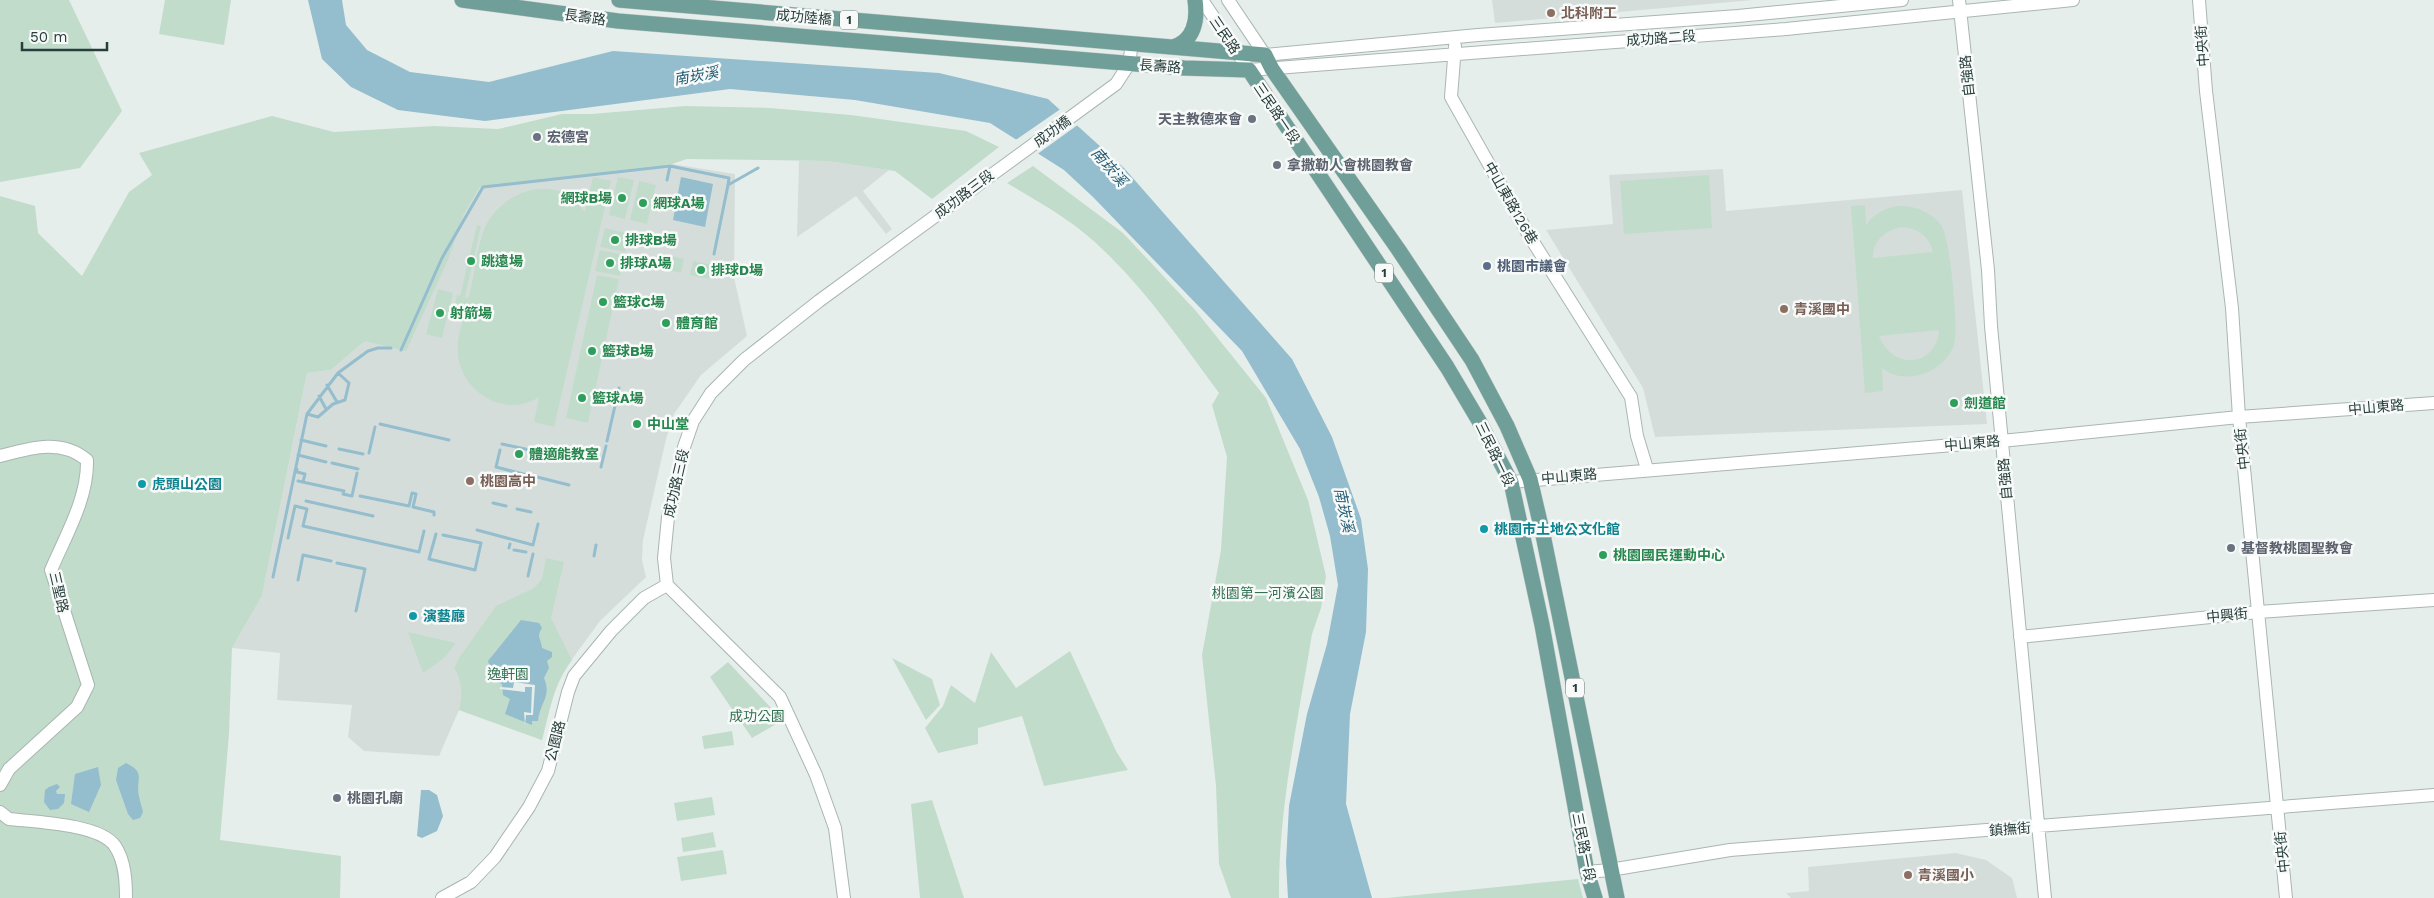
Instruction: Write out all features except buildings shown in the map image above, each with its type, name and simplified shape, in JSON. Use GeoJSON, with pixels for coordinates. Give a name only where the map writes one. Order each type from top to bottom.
{"type":"FeatureCollection","features":[{"type":"Feature","properties":{"kind":"main road","name":"長壽路"},"geometry":{"type":"LineString","coordinates":[[462,0],[618,21]]}},
{"type":"Feature","properties":{"kind":"main road","name":"成功陸橋"},"geometry":{"type":"LineString","coordinates":[[620,0],[1078,38]]}},
{"type":"Feature","properties":{"kind":"main road"},"geometry":{"type":"LineString","coordinates":[[1173,47],[1188,39],[1194,27],[1195,0]]}},
{"type":"Feature","properties":{"kind":"main road","name":"成功陸橋"},"geometry":{"type":"LineString","coordinates":[[618,21],[1073,59]]}},
{"type":"Feature","properties":{"kind":"main road","name":"長壽路"},"geometry":{"type":"LineString","coordinates":[[1078,38],[1238,55]]}},
{"type":"Feature","properties":{"kind":"main road","name":"成功路二段"},"geometry":{"type":"LineString","coordinates":[[1238,55],[1265,55]]}},
{"type":"Feature","properties":{"kind":"main road","name":"三民路"},"geometry":{"type":"LineString","coordinates":[[1265,55],[1272,70]]}},
{"type":"Feature","properties":{"kind":"main road","name":"長壽路"},"geometry":{"type":"LineString","coordinates":[[1073,59],[1249,70]]}},
{"type":"Feature","properties":{"kind":"main road","name":"三民路一段"},"geometry":{"type":"LineString","coordinates":[[1249,70],[1447,367],[1479,420],[1511,482],[1542,625],[1587,872],[1594,898]]}},
{"type":"Feature","properties":{"kind":"main road","name":"三民路一段"},"geometry":{"type":"LineString","coordinates":[[1272,70],[1398,249],[1472,360],[1492,394],[1530,479],[1617,898]]}},
{"type":"Feature","properties":{"kind":"main road"},"geometry":{"type":"LineString","coordinates":[[1376,261],[1398,249]]}},
{"type":"Feature","properties":{"kind":"street","name":"三民路"},"geometry":{"type":"LineString","coordinates":[[1202,0],[1249,70]]}},
{"type":"Feature","properties":{"kind":"street","name":"三民路"},"geometry":{"type":"LineString","coordinates":[[1228,0],[1265,55]]}},
{"type":"Feature","properties":{"kind":"street","name":"成功路二段"},"geometry":{"type":"LineString","coordinates":[[1265,55],[1457,37],[1804,10],[1902,0]]}},
{"type":"Feature","properties":{"kind":"street","name":"成功路二段"},"geometry":{"type":"LineString","coordinates":[[1249,70],[1272,70],[1454,52],[1806,27],[1873,20],[1960,6],[2073,0]]}},
{"type":"Feature","properties":{"kind":"street","name":"中央街"},"geometry":{"type":"LineString","coordinates":[[2199,0],[2206,91],[2232,308],[2239,417],[2286,898]]}},
{"type":"Feature","properties":{"kind":"street"},"geometry":{"type":"LineString","coordinates":[[1871,3],[1873,20]]}},
{"type":"Feature","properties":{"kind":"street","name":"自強路"},"geometry":{"type":"LineString","coordinates":[[1960,6],[1988,270],[2001,440],[2045,898]]}},
{"type":"Feature","properties":{"kind":"street"},"geometry":{"type":"LineString","coordinates":[[1804,10],[1806,27]]}},
{"type":"Feature","properties":{"kind":"street","name":"中山東路126巷"},"geometry":{"type":"LineString","coordinates":[[1457,37],[1451,97],[1530,237],[1631,397],[1637,436],[1647,469]]}},
{"type":"Feature","properties":{"kind":"street"},"geometry":{"type":"LineString","coordinates":[[1129,64],[1132,43]]}},
{"type":"Feature","properties":{"kind":"street"},"geometry":{"type":"LineString","coordinates":[[1395,43],[1396,57]]}},
{"type":"Feature","properties":{"kind":"street","name":"成功橋"},"geometry":{"type":"LineString","coordinates":[[1009,162],[1116,84],[1129,64]]}},
{"type":"Feature","properties":{"kind":"street","name":"成功路三段"},"geometry":{"type":"LineString","coordinates":[[667,585],[664,558],[668,517],[684,447],[693,421],[717,385],[744,360],[812,306],[1009,162]]}},
{"type":"Feature","properties":{"kind":"street","name":"中山東路"},"geometry":{"type":"LineString","coordinates":[[1511,482],[2001,440],[2239,417],[2434,402]]}},
{"type":"Feature","properties":{"kind":"street","name":"三聖路"},"geometry":{"type":"LineString","coordinates":[[0,456],[44,445],[72,450],[87,460],[88,478],[84,494],[51,570],[88,685],[77,707],[9,769],[0,785]]}},
{"type":"Feature","properties":{"kind":"street"},"geometry":{"type":"LineString","coordinates":[[667,585],[780,697],[816,775],[835,828],[844,898]]}},
{"type":"Feature","properties":{"kind":"street","name":"公園路"},"geometry":{"type":"LineString","coordinates":[[442,898],[471,882],[496,856],[528,807],[548,771],[568,692],[574,676],[611,632],[644,598],[667,585]]}},
{"type":"Feature","properties":{"kind":"street","name":"中興街"},"geometry":{"type":"LineString","coordinates":[[2020,637],[2258,612],[2434,600]]}},
{"type":"Feature","properties":{"kind":"street","name":"鎮撫街"},"geometry":{"type":"LineString","coordinates":[[1587,872],[1610,870],[1730,850],[2434,795]]}},
{"type":"Feature","properties":{"kind":"street"},"geometry":{"type":"LineString","coordinates":[[0,812],[9,819],[92,830],[115,845],[126,874],[126,898]]}},
{"type":"Feature","properties":{"kind":"shaded area","name":"北科附工"},"geometry":{"type":"Polygon","coordinates":[[[1492,0],[1753,0],[1495,23],[1492,0]]]}},
{"type":"Feature","properties":{"kind":"shaded area"},"geometry":{"type":"Polygon","coordinates":[[[799,161],[827,161],[889,170],[863,191],[892,229],[886,234],[856,196],[797,237],[799,161]]]}},
{"type":"Feature","properties":{"kind":"shaded area","name":"桃園高中"},"geometry":{"type":"Polygon","coordinates":[[[672,164],[735,174],[734,277],[747,336],[701,375],[674,414],[666,439],[643,540],[642,560],[646,577],[600,621],[562,673],[555,689],[542,740],[459,710],[439,756],[364,751],[348,737],[352,705],[277,700],[280,653],[232,648],[262,596],[307,373],[331,370],[365,341],[463,216],[480,187],[672,164]]]}},
{"type":"Feature","properties":{"kind":"shaded area","name":"青溪國中"},"geometry":{"type":"Polygon","coordinates":[[[1723,169],[1726,211],[1962,190],[1987,424],[1655,437],[1643,388],[1546,230],[1613,224],[1609,175],[1723,169]]]}},
{"type":"Feature","properties":{"kind":"shaded area","name":"青溪國小"},"geometry":{"type":"Polygon","coordinates":[[[1956,853],[1986,860],[2012,878],[2017,898],[1791,898],[1786,893],[1809,891],[1808,867],[1956,853]]]}},
{"type":"Feature","properties":{"kind":"green space"},"geometry":{"type":"Polygon","coordinates":[[[0,0],[69,0],[122,111],[80,168],[0,182],[0,0]]]}},
{"type":"Feature","properties":{"kind":"green space"},"geometry":{"type":"Polygon","coordinates":[[[165,0],[231,0],[224,45],[159,34],[165,0]]]}},
{"type":"Feature","properties":{"kind":"green space","name":"虎頭山公園"},"geometry":{"type":"Polygon","coordinates":[[[685,106],[770,108],[851,115],[966,131],[999,147],[932,199],[895,171],[827,161],[687,159],[672,164],[480,187],[463,216],[448,260],[406,351],[365,341],[331,370],[307,373],[262,596],[232,648],[229,734],[220,840],[341,856],[340,898],[0,898],[0,196],[35,206],[38,233],[82,276],[129,192],[152,175],[139,153],[272,116],[334,132],[434,126],[498,129],[562,114],[592,114],[685,106]]]}},
{"type":"Feature","properties":{"kind":"green space","name":"桃園第一河濱公園"},"geometry":{"type":"Polygon","coordinates":[[[1033,166],[1123,233],[1196,311],[1266,398],[1308,500],[1326,576],[1321,608],[1312,634],[1285,798],[1279,898],[1231,898],[1219,864],[1216,786],[1202,655],[1221,550],[1227,457],[1212,405],[1219,393],[1154,306],[1099,246],[1070,222],[1007,183],[1033,166]]]}},
{"type":"Feature","properties":{"kind":"green space"},"geometry":{"type":"Polygon","coordinates":[[[1709,175],[1712,228],[1624,234],[1620,181],[1709,175]]]}},
{"type":"Feature","properties":{"kind":"green space"},"geometry":{"type":"Polygon","coordinates":[[[593,177],[611,181],[554,427],[534,422],[539,397],[526,403],[513,405],[500,403],[477,391],[468,381],[461,369],[458,355],[460,331],[466,308],[464,312],[454,309],[457,295],[460,296],[477,225],[481,226],[465,297],[468,298],[481,239],[487,223],[494,212],[515,196],[527,191],[552,189],[576,200],[585,212],[593,177]]]}},
{"type":"Feature","properties":{"kind":"green space","name":"網球B場"},"geometry":{"type":"Polygon","coordinates":[[[618,177],[634,180],[625,219],[609,215],[618,177]]]}},
{"type":"Feature","properties":{"kind":"green space","name":"網球A場"},"geometry":{"type":"Polygon","coordinates":[[[639,181],[656,185],[647,224],[630,220],[639,181]]]}},
{"type":"Feature","properties":{"kind":"green space"},"geometry":{"type":"Polygon","coordinates":[[[1865,205],[1866,226],[1876,214],[1891,207],[1907,206],[1923,211],[1941,225],[1948,246],[1954,303],[1954,345],[1942,363],[1923,374],[1902,376],[1891,374],[1882,368],[1883,391],[1865,393],[1851,206],[1865,205]],[[1901,227],[1889,231],[1877,242],[1873,258],[1933,252],[1926,237],[1913,229],[1901,227]],[[1939,330],[1879,336],[1885,347],[1893,355],[1913,360],[1922,358],[1930,352],[1936,343],[1939,330]]]}},
{"type":"Feature","properties":{"kind":"green space","name":"排球B場"},"geometry":{"type":"Polygon","coordinates":[[[605,228],[630,234],[625,252],[600,247],[605,228]]]}},
{"type":"Feature","properties":{"kind":"green space","name":"排球A場"},"geometry":{"type":"Polygon","coordinates":[[[600,250],[625,255],[620,276],[595,271],[600,250]]]}},
{"type":"Feature","properties":{"kind":"green space"},"geometry":{"type":"Polygon","coordinates":[[[662,254],[684,259],[681,273],[659,268],[662,254]]]}},
{"type":"Feature","properties":{"kind":"green space","name":"排球D場"},"geometry":{"type":"Polygon","coordinates":[[[693,261],[712,265],[709,279],[690,275],[693,261]]]}},
{"type":"Feature","properties":{"kind":"green space"},"geometry":{"type":"Polygon","coordinates":[[[597,275],[619,279],[588,423],[566,418],[597,275]]]}},
{"type":"Feature","properties":{"kind":"green space","name":"射箭場"},"geometry":{"type":"Polygon","coordinates":[[[438,289],[453,293],[442,338],[426,334],[438,289]]]}},
{"type":"Feature","properties":{"kind":"green space","name":"逸軒園"},"geometry":{"type":"Polygon","coordinates":[[[546,558],[564,562],[551,618],[572,660],[556,688],[542,740],[459,710],[461,688],[459,677],[454,668],[496,606],[534,588],[542,579],[546,558]]]}},
{"type":"Feature","properties":{"kind":"green space"},"geometry":{"type":"Polygon","coordinates":[[[408,632],[456,643],[444,658],[423,673],[408,632]]]}},
{"type":"Feature","properties":{"kind":"green space"},"geometry":{"type":"Polygon","coordinates":[[[1070,651],[1116,751],[1128,770],[1044,786],[1022,716],[978,728],[978,744],[938,753],[925,728],[943,706],[951,685],[975,703],[991,652],[1016,688],[1070,651]]]}},
{"type":"Feature","properties":{"kind":"green space"},"geometry":{"type":"Polygon","coordinates":[[[892,658],[932,679],[940,705],[926,720],[892,658]]]}},
{"type":"Feature","properties":{"kind":"green space","name":"成功公園"},"geometry":{"type":"Polygon","coordinates":[[[728,662],[774,711],[778,723],[752,738],[710,677],[728,662]]]}},
{"type":"Feature","properties":{"kind":"green space"},"geometry":{"type":"Polygon","coordinates":[[[732,731],[734,745],[704,749],[702,736],[732,731]]]}},
{"type":"Feature","properties":{"kind":"green space"},"geometry":{"type":"Polygon","coordinates":[[[712,797],[715,815],[677,821],[674,803],[712,797]]]}},
{"type":"Feature","properties":{"kind":"green space"},"geometry":{"type":"Polygon","coordinates":[[[932,800],[964,898],[920,898],[911,804],[932,800]]]}},
{"type":"Feature","properties":{"kind":"green space"},"geometry":{"type":"Polygon","coordinates":[[[713,832],[716,847],[683,852],[681,838],[713,832]]]}},
{"type":"Feature","properties":{"kind":"green space"},"geometry":{"type":"Polygon","coordinates":[[[723,850],[727,874],[681,881],[677,857],[723,850]]]}},
{"type":"Feature","properties":{"kind":"green space"},"geometry":{"type":"Polygon","coordinates":[[[1578,879],[1583,898],[1386,898],[1578,879]]]}},
{"type":"Feature","properties":{"kind":"water","name":"南崁溪"},"geometry":{"type":"Polygon","coordinates":[[[308,0],[342,0],[346,25],[367,50],[410,72],[489,82],[613,51],[939,73],[1048,99],[1124,168],[1292,359],[1332,437],[1361,519],[1368,569],[1366,632],[1350,714],[1346,804],[1372,898],[1288,898],[1286,862],[1289,806],[1307,714],[1327,644],[1338,585],[1330,536],[1319,497],[1300,449],[1242,351],[1093,197],[1064,170],[990,123],[855,100],[730,89],[485,121],[398,110],[351,87],[322,59],[308,0]]]}},
{"type":"Feature","properties":{"kind":"water"},"geometry":{"type":"Polygon","coordinates":[[[681,177],[713,184],[705,227],[673,220],[681,177]]]}},
{"type":"Feature","properties":{"kind":"water"},"geometry":{"type":"Polygon","coordinates":[[[521,620],[539,623],[542,628],[539,636],[542,648],[552,652],[552,657],[547,661],[549,668],[544,678],[547,690],[546,695],[538,721],[532,721],[532,725],[505,714],[510,699],[503,695],[502,684],[494,681],[488,661],[521,620]]]}},
{"type":"Feature","properties":{"kind":"water"},"geometry":{"type":"Polygon","coordinates":[[[126,763],[136,770],[139,777],[138,790],[143,812],[140,818],[133,820],[128,814],[116,780],[118,768],[126,763]]]}},
{"type":"Feature","properties":{"kind":"water"},"geometry":{"type":"Polygon","coordinates":[[[98,767],[101,785],[89,812],[71,804],[75,774],[98,767]]]}},
{"type":"Feature","properties":{"kind":"water"},"geometry":{"type":"Polygon","coordinates":[[[57,784],[60,787],[56,791],[57,794],[65,794],[64,803],[58,809],[50,810],[44,802],[45,790],[57,784]]]}},
{"type":"Feature","properties":{"kind":"water"},"geometry":{"type":"Polygon","coordinates":[[[421,790],[429,790],[437,795],[443,816],[437,831],[422,838],[417,836],[421,790]]]}},
{"type":"Feature","properties":{"kind":"pier"},"geometry":{"type":"Polygon","coordinates":[[[1062,108],[1079,124],[1036,155],[1014,141],[1062,108]]]}},
{"type":"Feature","properties":{"kind":"pier"},"geometry":{"type":"Polygon","coordinates":[[[514,682],[535,685],[533,715],[526,715],[525,725],[524,712],[531,713],[532,687],[525,687],[525,692],[500,689],[500,687],[513,688],[514,682]]]}},
{"type":"Feature","properties":{"kind":"waterway"},"geometry":{"type":"LineString","coordinates":[[667,180],[670,166]]}},
{"type":"Feature","properties":{"kind":"waterway"},"geometry":{"type":"LineString","coordinates":[[401,350],[442,258],[483,187],[670,166],[729,178],[728,185],[758,168]]}},
{"type":"Feature","properties":{"kind":"waterway"},"geometry":{"type":"LineString","coordinates":[[714,254],[728,185]]}},
{"type":"Feature","properties":{"kind":"waterway"},"geometry":{"type":"LineString","coordinates":[[273,577],[307,414],[338,373],[368,351],[378,348],[391,348]]}},
{"type":"Feature","properties":{"kind":"waterway"},"geometry":{"type":"LineString","coordinates":[[307,414],[318,417],[333,404],[345,400],[349,383],[338,373]]}},
{"type":"Feature","properties":{"kind":"waterway"},"geometry":{"type":"LineString","coordinates":[[327,385],[337,402]]}},
{"type":"Feature","properties":{"kind":"waterway"},"geometry":{"type":"LineString","coordinates":[[607,441],[619,388]]}},
{"type":"Feature","properties":{"kind":"waterway"},"geometry":{"type":"LineString","coordinates":[[319,396],[326,409]]}},
{"type":"Feature","properties":{"kind":"waterway"},"geometry":{"type":"LineString","coordinates":[[380,424],[449,440]]}},
{"type":"Feature","properties":{"kind":"waterway"},"geometry":{"type":"LineString","coordinates":[[369,453],[375,427]]}},
{"type":"Feature","properties":{"kind":"waterway"},"geometry":{"type":"LineString","coordinates":[[301,440],[326,446]]}},
{"type":"Feature","properties":{"kind":"waterway"},"geometry":{"type":"LineString","coordinates":[[502,444],[571,459]]}},
{"type":"Feature","properties":{"kind":"waterway"},"geometry":{"type":"LineString","coordinates":[[601,467],[606,446]]}},
{"type":"Feature","properties":{"kind":"waterway"},"geometry":{"type":"LineString","coordinates":[[339,449],[363,454]]}},
{"type":"Feature","properties":{"kind":"waterway"},"geometry":{"type":"LineString","coordinates":[[500,450],[496,467],[535,477]]}},
{"type":"Feature","properties":{"kind":"waterway"},"geometry":{"type":"LineString","coordinates":[[298,455],[326,462]]}},
{"type":"Feature","properties":{"kind":"waterway"},"geometry":{"type":"LineString","coordinates":[[332,463],[358,469]]}},
{"type":"Feature","properties":{"kind":"waterway"},"geometry":{"type":"LineString","coordinates":[[297,469],[297,472],[305,474],[303,482]]}},
{"type":"Feature","properties":{"kind":"waterway"},"geometry":{"type":"LineString","coordinates":[[298,481],[344,491],[343,494],[352,496],[357,473]]}},
{"type":"Feature","properties":{"kind":"waterway"},"geometry":{"type":"LineString","coordinates":[[537,477],[569,485]]}},
{"type":"Feature","properties":{"kind":"waterway"},"geometry":{"type":"LineString","coordinates":[[360,496],[409,506],[412,493],[416,494],[413,507],[434,512],[434,515]]}},
{"type":"Feature","properties":{"kind":"waterway"},"geometry":{"type":"LineString","coordinates":[[306,501],[373,516]]}},
{"type":"Feature","properties":{"kind":"waterway"},"geometry":{"type":"LineString","coordinates":[[493,503],[506,506]]}},
{"type":"Feature","properties":{"kind":"waterway"},"geometry":{"type":"LineString","coordinates":[[288,538],[295,506],[307,509],[303,526],[419,552],[424,531]]}},
{"type":"Feature","properties":{"kind":"waterway"},"geometry":{"type":"LineString","coordinates":[[517,509],[531,512]]}},
{"type":"Feature","properties":{"kind":"waterway"},"geometry":{"type":"LineString","coordinates":[[477,530],[533,545],[538,524]]}},
{"type":"Feature","properties":{"kind":"waterway"},"geometry":{"type":"LineString","coordinates":[[436,534],[429,559],[475,570],[481,543],[443,535]]}},
{"type":"Feature","properties":{"kind":"waterway"},"geometry":{"type":"LineString","coordinates":[[509,548],[510,544]]}},
{"type":"Feature","properties":{"kind":"waterway"},"geometry":{"type":"LineString","coordinates":[[594,556],[596,545]]}},
{"type":"Feature","properties":{"kind":"waterway"},"geometry":{"type":"LineString","coordinates":[[514,550],[526,552]]}},
{"type":"Feature","properties":{"kind":"waterway"},"geometry":{"type":"LineString","coordinates":[[528,576],[533,554]]}},
{"type":"Feature","properties":{"kind":"waterway"},"geometry":{"type":"LineString","coordinates":[[298,580],[303,555],[331,561]]}},
{"type":"Feature","properties":{"kind":"waterway"},"geometry":{"type":"LineString","coordinates":[[337,563],[365,569],[356,611]]}},
{"type":"Feature","properties":{"kind":"place","name":"北科附工"},"geometry":{"type":"Point","coordinates":[1551,13]}},
{"type":"Feature","properties":{"kind":"place","name":"天主教德來會"},"geometry":{"type":"Point","coordinates":[1252,119]}},
{"type":"Feature","properties":{"kind":"place","name":"宏德宮"},"geometry":{"type":"Point","coordinates":[537,137]}},
{"type":"Feature","properties":{"kind":"place","name":"拿撒勒人會桃園教會"},"geometry":{"type":"Point","coordinates":[1277,165]}},
{"type":"Feature","properties":{"kind":"place","name":"網球B場"},"geometry":{"type":"Point","coordinates":[622,198]}},
{"type":"Feature","properties":{"kind":"place","name":"網球A場"},"geometry":{"type":"Point","coordinates":[643,203]}},
{"type":"Feature","properties":{"kind":"place","name":"排球B場"},"geometry":{"type":"Point","coordinates":[615,240]}},
{"type":"Feature","properties":{"kind":"place","name":"跳遠場"},"geometry":{"type":"Point","coordinates":[471,261]}},
{"type":"Feature","properties":{"kind":"place","name":"排球A場"},"geometry":{"type":"Point","coordinates":[610,263]}},
{"type":"Feature","properties":{"kind":"place","name":"桃園市議會"},"geometry":{"type":"Point","coordinates":[1487,266]}},
{"type":"Feature","properties":{"kind":"place","name":"排球D場"},"geometry":{"type":"Point","coordinates":[701,270]}},
{"type":"Feature","properties":{"kind":"place","name":"籃球C場"},"geometry":{"type":"Point","coordinates":[603,302]}},
{"type":"Feature","properties":{"kind":"place","name":"青溪國中"},"geometry":{"type":"Point","coordinates":[1784,309]}},
{"type":"Feature","properties":{"kind":"place","name":"射箭場"},"geometry":{"type":"Point","coordinates":[440,313]}},
{"type":"Feature","properties":{"kind":"place","name":"體育館"},"geometry":{"type":"Point","coordinates":[666,323]}},
{"type":"Feature","properties":{"kind":"place","name":"籃球B場"},"geometry":{"type":"Point","coordinates":[592,351]}},
{"type":"Feature","properties":{"kind":"place","name":"籃球A場"},"geometry":{"type":"Point","coordinates":[582,398]}},
{"type":"Feature","properties":{"kind":"place","name":"劍道館"},"geometry":{"type":"Point","coordinates":[1954,403]}},
{"type":"Feature","properties":{"kind":"place","name":"中山堂"},"geometry":{"type":"Point","coordinates":[637,424]}},
{"type":"Feature","properties":{"kind":"place","name":"體適能教室"},"geometry":{"type":"Point","coordinates":[519,454]}},
{"type":"Feature","properties":{"kind":"place","name":"桃園高中"},"geometry":{"type":"Point","coordinates":[470,481]}},
{"type":"Feature","properties":{"kind":"place","name":"虎頭山公園"},"geometry":{"type":"Point","coordinates":[142,484]}},
{"type":"Feature","properties":{"kind":"place","name":"桃園市土地公文化館"},"geometry":{"type":"Point","coordinates":[1484,529]}},
{"type":"Feature","properties":{"kind":"place","name":"基督教桃園聖教會"},"geometry":{"type":"Point","coordinates":[2231,548]}},
{"type":"Feature","properties":{"kind":"place","name":"桃園國民運動中心"},"geometry":{"type":"Point","coordinates":[1603,555]}},
{"type":"Feature","properties":{"kind":"place","name":"演藝廳"},"geometry":{"type":"Point","coordinates":[413,616]}},
{"type":"Feature","properties":{"kind":"place","name":"桃園孔廟"},"geometry":{"type":"Point","coordinates":[337,798]}},
{"type":"Feature","properties":{"kind":"place","name":"青溪國小"},"geometry":{"type":"Point","coordinates":[1908,875]}}]}
